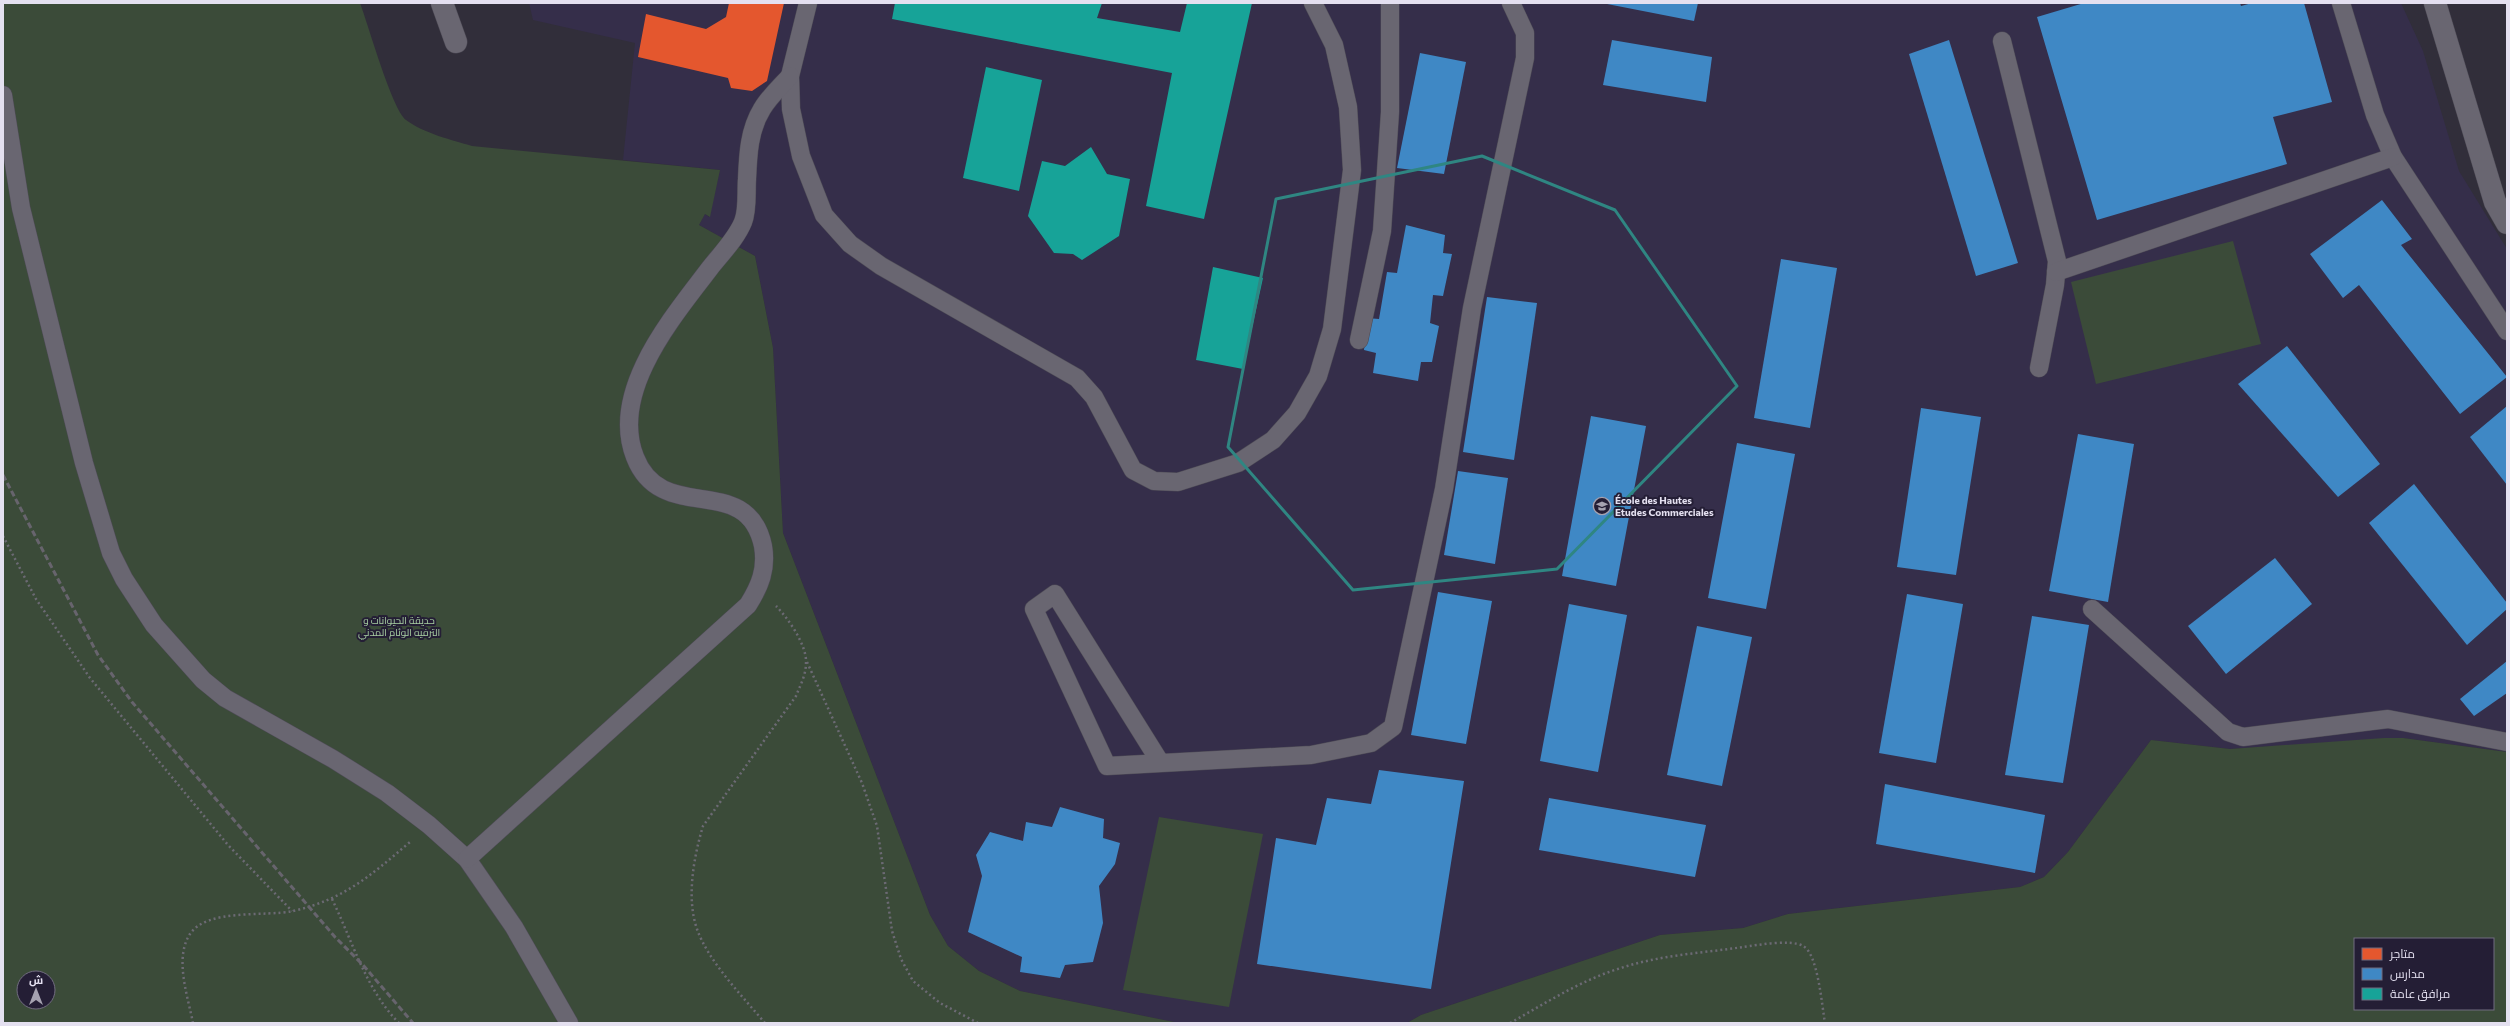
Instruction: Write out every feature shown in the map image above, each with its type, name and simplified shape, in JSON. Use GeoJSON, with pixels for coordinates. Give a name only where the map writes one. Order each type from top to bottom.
{"type":"FeatureCollection","features":[{"type":"Feature","properties":{"kind":"street"},"geometry":{"type":"LineString","coordinates":[[442,3],[456,42]]}},
{"type":"Feature","properties":{"kind":"street"},"geometry":{"type":"LineString","coordinates":[[2435,3],[2495,202],[2507,223]]}},
{"type":"Feature","properties":{"kind":"lane"},"geometry":{"type":"LineString","coordinates":[[808,3],[790,76],[791,109],[801,156],[824,215],[850,244],[881,266],[1077,378],[1094,397],[1133,470],[1154,481],[1178,482],[1238,463],[1273,440],[1297,413],[1318,376],[1332,329],[1352,170],[1348,107],[1334,45],[1313,3]]}},
{"type":"Feature","properties":{"kind":"lane"},"geometry":{"type":"LineString","coordinates":[[1359,340],[1382,231],[1390,112],[1390,3]]}},
{"type":"Feature","properties":{"kind":"lane"},"geometry":{"type":"LineString","coordinates":[[1160,762],[1055,594],[1034,609],[1107,766],[1311,755],[1371,743],[1393,727],[1444,489],[1472,308],[1525,58],[1525,33],[1511,3]]}},
{"type":"Feature","properties":{"kind":"lane"},"geometry":{"type":"LineString","coordinates":[[2341,3],[2375,115],[2393,157],[2507,331]]}},
{"type":"Feature","properties":{"kind":"lane"},"geometry":{"type":"LineString","coordinates":[[2002,41],[2057,261],[2039,368]]}},
{"type":"Feature","properties":{"kind":"lane"},"geometry":{"type":"LineString","coordinates":[[467,859],[748,605],[759,588],[764,563],[763,548],[753,521],[742,509],[729,504],[673,495],[658,487],[646,476],[635,457],[629,412],[635,387],[650,355],[682,305],[730,242],[743,221],[750,138],[762,108],[790,76]]}},
{"type":"Feature","properties":{"kind":"lane"},"geometry":{"type":"LineString","coordinates":[[3,95],[21,208],[88,477],[111,553],[124,578],[154,625],[198,674],[224,698],[333,759],[387,793],[429,825],[467,859],[514,926],[568,1023]]}},
{"type":"Feature","properties":{"kind":"lane"},"geometry":{"type":"LineString","coordinates":[[2056,272],[2393,157]]}},
{"type":"Feature","properties":{"kind":"lane"},"geometry":{"type":"LineString","coordinates":[[2092,609],[2228,732],[2242,737],[2388,719],[2507,742]]}},
{"type":"Feature","properties":{"kind":"path"},"geometry":{"type":"LineString","coordinates":[[3,536],[36,599],[90,678],[228,845],[292,911]]}},
{"type":"Feature","properties":{"kind":"path"},"geometry":{"type":"LineString","coordinates":[[759,588],[797,632],[806,662],[862,783],[877,826],[892,931],[901,959],[913,981],[934,999],[978,1023]]}},
{"type":"Feature","properties":{"kind":"path"},"geometry":{"type":"LineString","coordinates":[[765,1023],[709,953],[696,928],[693,902],[693,873],[697,845],[704,826],[796,696],[806,662]]}},
{"type":"Feature","properties":{"kind":"path"},"geometry":{"type":"LineString","coordinates":[[193,1023],[182,963],[184,945],[190,933],[208,920],[292,911],[332,899],[346,893],[382,866],[429,825]]}},
{"type":"Feature","properties":{"kind":"path"},"geometry":{"type":"LineString","coordinates":[[332,899],[373,989],[389,1013],[399,1023]]}},
{"type":"Feature","properties":{"kind":"path"},"geometry":{"type":"LineString","coordinates":[[1510,1023],[1582,983],[1622,967],[1666,958],[1778,943],[1803,945],[1808,950],[1813,959],[1824,1023]]}},
{"type":"Feature","properties":{"kind":"highlighted area"},"geometry":{"type":"Polygon","coordinates":[[[1482,156],[1615,210],[1737,386],[1557,569],[1353,590],[1228,447],[1276,199],[1482,156]]]}},
{"type":"Feature","properties":{"kind":"shaded area"},"geometry":{"type":"Polygon","coordinates":[[[529,3],[2401,3],[2423,51],[2459,171],[2507,249],[2507,752],[2403,738],[2230,749],[2151,740],[2068,852],[2044,877],[2020,887],[1788,914],[1743,928],[1660,935],[1421,1015],[1407,1023],[1179,1023],[1020,991],[979,971],[948,946],[930,915],[783,533],[773,348],[755,256],[699,225],[705,214],[709,217],[720,170],[623,160],[635,43],[533,20],[529,3]]]}},
{"type":"Feature","properties":{"kind":"green space","name":"حديقة الحيوانات و الترفيه الوئام المدني"},"geometry":{"type":"Polygon","coordinates":[[[3,3],[360,3],[387,84],[400,113],[406,120],[421,129],[438,136],[472,146],[720,170],[710,217],[705,214],[699,225],[755,256],[773,348],[783,533],[930,915],[948,946],[979,971],[1020,991],[1179,1023],[3,1023],[3,3]]]}},
{"type":"Feature","properties":{"kind":"green space"},"geometry":{"type":"Polygon","coordinates":[[[2233,241],[2261,344],[2096,384],[2071,282],[2233,241]]]}},
{"type":"Feature","properties":{"kind":"green space"},"geometry":{"type":"Polygon","coordinates":[[[2384,738],[2403,738],[2507,752],[2507,1023],[1407,1023],[1421,1015],[1660,935],[1743,928],[1788,914],[2020,887],[2044,877],[2068,852],[2151,740],[2230,749],[2384,738]]]}},
{"type":"Feature","properties":{"kind":"green space"},"geometry":{"type":"Polygon","coordinates":[[[1159,817],[1263,834],[1229,1007],[1123,990],[1159,817]]]}},
{"type":"Feature","properties":{"kind":"building: متاجر"},"geometry":{"type":"Polygon","coordinates":[[[729,3],[784,3],[767,81],[752,91],[731,88],[728,78],[638,57],[646,14],[706,29],[726,17],[729,3]]]}},
{"type":"Feature","properties":{"kind":"building: مدارس"},"geometry":{"type":"Polygon","coordinates":[[[1602,3],[1698,3],[1694,21],[1602,3]]]}},
{"type":"Feature","properties":{"kind":"building: مدارس"},"geometry":{"type":"Polygon","coordinates":[[[2084,3],[2240,3],[2241,6],[2252,3],[2304,3],[2332,102],[2273,117],[2287,164],[2097,220],[2037,17],[2084,3]]]}},
{"type":"Feature","properties":{"kind":"building: مدارس"},"geometry":{"type":"Polygon","coordinates":[[[1612,40],[1712,57],[1706,102],[1603,85],[1612,40]]]}},
{"type":"Feature","properties":{"kind":"building: مدارس"},"geometry":{"type":"Polygon","coordinates":[[[1949,40],[2018,263],[1976,276],[1909,54],[1949,40]]]}},
{"type":"Feature","properties":{"kind":"building: مدارس"},"geometry":{"type":"Polygon","coordinates":[[[1420,53],[1466,62],[1444,174],[1397,168],[1420,53]]]}},
{"type":"Feature","properties":{"kind":"building: مدارس"},"geometry":{"type":"Polygon","coordinates":[[[2382,200],[2412,239],[2401,245],[2507,377],[2460,414],[2359,285],[2343,298],[2310,254],[2382,200]]]}},
{"type":"Feature","properties":{"kind":"building: مدارس"},"geometry":{"type":"Polygon","coordinates":[[[1406,225],[1445,235],[1443,253],[1452,254],[1443,296],[1433,295],[1430,323],[1439,326],[1432,362],[1421,362],[1418,381],[1373,373],[1376,353],[1364,350],[1367,318],[1379,319],[1387,272],[1397,273],[1406,225]]]}},
{"type":"Feature","properties":{"kind":"building: مدارس"},"geometry":{"type":"Polygon","coordinates":[[[1781,259],[1837,268],[1810,428],[1754,418],[1781,259]]]}},
{"type":"Feature","properties":{"kind":"building: مدارس"},"geometry":{"type":"Polygon","coordinates":[[[1487,297],[1537,303],[1514,460],[1463,452],[1487,297]]]}},
{"type":"Feature","properties":{"kind":"building: مدارس"},"geometry":{"type":"Polygon","coordinates":[[[2287,346],[2380,464],[2338,497],[2238,384],[2287,346]]]}},
{"type":"Feature","properties":{"kind":"building: مدارس"},"geometry":{"type":"Polygon","coordinates":[[[2507,406],[2507,485],[2470,437],[2507,406]]]}},
{"type":"Feature","properties":{"kind":"building: مدارس"},"geometry":{"type":"Polygon","coordinates":[[[1921,408],[1981,417],[1956,575],[1897,567],[1921,408]]]}},
{"type":"Feature","properties":{"kind":"building: مدارس"},"geometry":{"type":"Polygon","coordinates":[[[1591,416],[1646,426],[1616,586],[1562,576],[1591,416]]]}},
{"type":"Feature","properties":{"kind":"building: مدارس"},"geometry":{"type":"Polygon","coordinates":[[[2078,434],[2134,444],[2108,602],[2049,591],[2078,434]]]}},
{"type":"Feature","properties":{"kind":"building: مدارس"},"geometry":{"type":"Polygon","coordinates":[[[1737,443],[1795,454],[1766,609],[1708,598],[1737,443]]]}},
{"type":"Feature","properties":{"kind":"building: مدارس"},"geometry":{"type":"Polygon","coordinates":[[[1458,471],[1508,478],[1495,564],[1444,555],[1458,471]]]}},
{"type":"Feature","properties":{"kind":"building: مدارس"},"geometry":{"type":"Polygon","coordinates":[[[2414,484],[2507,603],[2507,609],[2467,645],[2369,523],[2414,484]]]}},
{"type":"Feature","properties":{"kind":"building: مدارس"},"geometry":{"type":"Polygon","coordinates":[[[2275,558],[2312,604],[2226,674],[2188,626],[2275,558]]]}},
{"type":"Feature","properties":{"kind":"building: مدارس"},"geometry":{"type":"Polygon","coordinates":[[[1438,592],[1492,601],[1466,744],[1411,735],[1438,592]]]}},
{"type":"Feature","properties":{"kind":"building: مدارس"},"geometry":{"type":"Polygon","coordinates":[[[1907,594],[1963,604],[1936,763],[1879,753],[1907,594]]]}},
{"type":"Feature","properties":{"kind":"building: مدارس"},"geometry":{"type":"Polygon","coordinates":[[[1569,604],[1627,615],[1598,772],[1540,761],[1569,604]]]}},
{"type":"Feature","properties":{"kind":"building: مدارس"},"geometry":{"type":"Polygon","coordinates":[[[2032,616],[2089,625],[2063,783],[2005,775],[2032,616]]]}},
{"type":"Feature","properties":{"kind":"building: مدارس"},"geometry":{"type":"Polygon","coordinates":[[[1697,626],[1752,637],[1722,786],[1667,775],[1697,626]]]}},
{"type":"Feature","properties":{"kind":"building: مدارس"},"geometry":{"type":"Polygon","coordinates":[[[2507,661],[2507,693],[2474,716],[2460,699],[2507,661]]]}},
{"type":"Feature","properties":{"kind":"building: مدارس"},"geometry":{"type":"Polygon","coordinates":[[[1379,770],[1464,781],[1431,989],[1257,964],[1276,838],[1316,845],[1327,798],[1371,804],[1379,770]]]}},
{"type":"Feature","properties":{"kind":"building: مدارس"},"geometry":{"type":"Polygon","coordinates":[[[1885,784],[2045,815],[2035,873],[1876,844],[1885,784]]]}},
{"type":"Feature","properties":{"kind":"building: مدارس"},"geometry":{"type":"Polygon","coordinates":[[[1549,798],[1706,825],[1695,877],[1539,850],[1549,798]]]}},
{"type":"Feature","properties":{"kind":"building: مدارس"},"geometry":{"type":"Polygon","coordinates":[[[1060,807],[1104,819],[1103,838],[1120,843],[1115,864],[1099,886],[1103,923],[1093,962],[1065,965],[1060,978],[1020,972],[1022,957],[968,932],[982,876],[976,855],[990,832],[1023,841],[1026,822],[1052,827],[1060,807]]]}},
{"type":"Feature","properties":{"kind":"building: مرافق عامة"},"geometry":{"type":"Polygon","coordinates":[[[895,3],[1102,3],[1097,18],[1180,32],[1187,3],[1252,3],[1204,219],[1146,206],[1172,73],[892,19],[895,3]]]}},
{"type":"Feature","properties":{"kind":"building: مرافق عامة"},"geometry":{"type":"Polygon","coordinates":[[[986,67],[1042,80],[1019,191],[963,178],[986,67]]]}},
{"type":"Feature","properties":{"kind":"building: مرافق عامة"},"geometry":{"type":"Polygon","coordinates":[[[1091,147],[1107,174],[1130,179],[1119,236],[1082,260],[1073,254],[1054,253],[1028,216],[1042,161],[1065,166],[1091,147]]]}},
{"type":"Feature","properties":{"kind":"building: مرافق عامة"},"geometry":{"type":"Polygon","coordinates":[[[1213,267],[1263,278],[1243,369],[1196,360],[1213,267]]]}},
{"type":"Feature","properties":{"kind":"railway"},"geometry":{"type":"LineString","coordinates":[[3,475],[98,655],[132,702],[335,937],[363,965],[413,1023]]}},
{"type":"Feature","properties":{"kind":"place","name":"École des Hautes Etudes Commerciales"},"geometry":{"type":"Point","coordinates":[1602,506]}}]}
